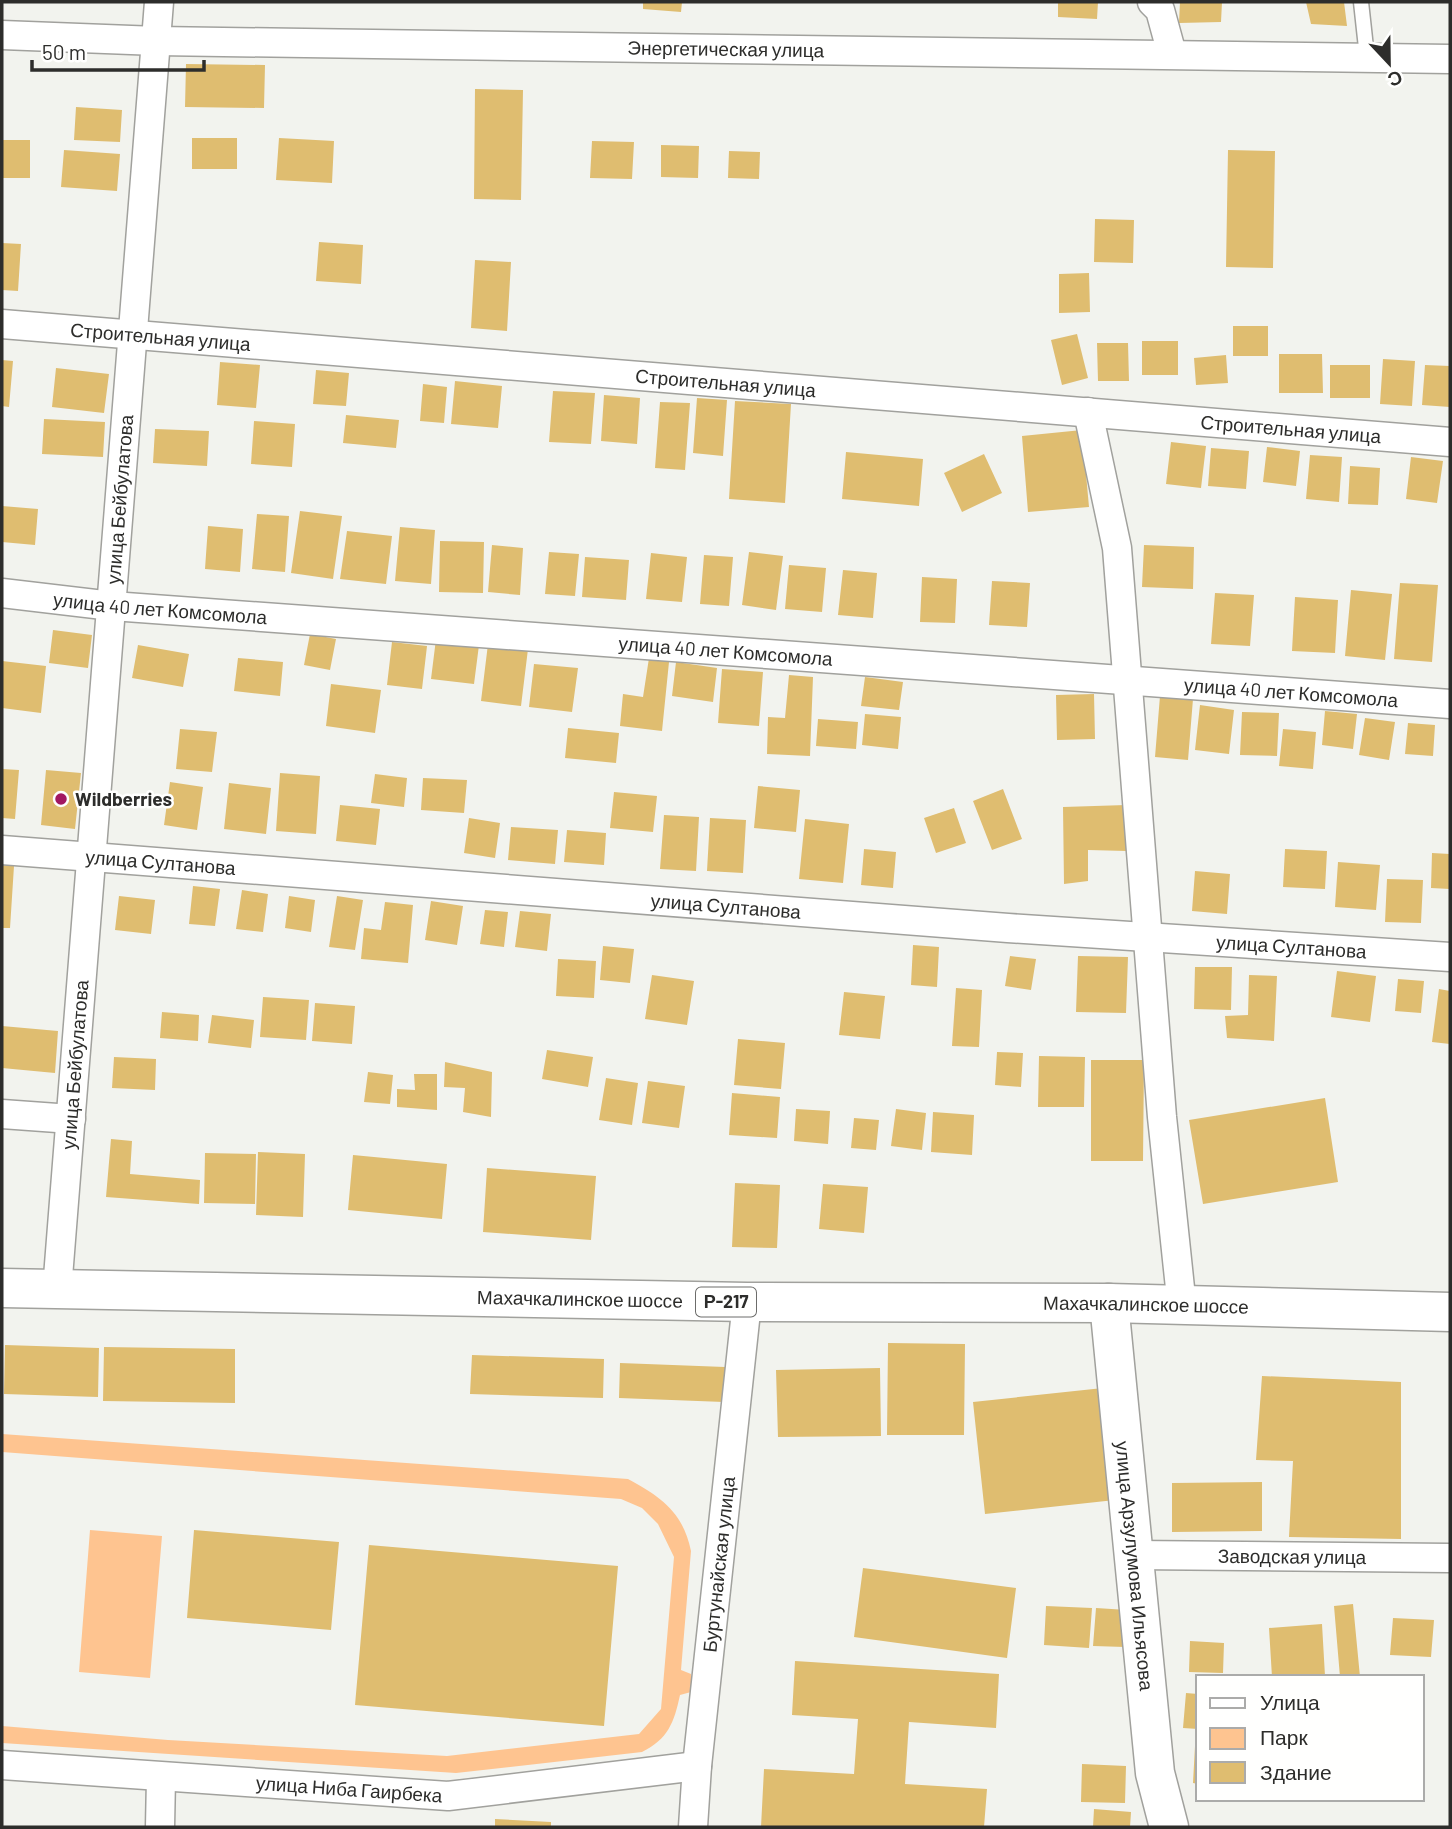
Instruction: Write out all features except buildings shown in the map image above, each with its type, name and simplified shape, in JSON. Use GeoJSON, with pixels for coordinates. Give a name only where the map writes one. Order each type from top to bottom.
{"type":"FeatureCollection","features":[{"type":"Feature","properties":{"kind":"main road","name":"Махачкалинское шоссе"},"geometry":{"type":"LineString","coordinates":[[2,1288],[747,1302],[1109,1303],[1450,1312]]}},
{"type":"Feature","properties":{"kind":"main road","name":"улица Арзулумова Ильясова"},"geometry":{"type":"LineString","coordinates":[[1109,1303],[1155,1773],[1170,1827]]}},
{"type":"Feature","properties":{"kind":"street","name":"улица Бейбулатова"},"geometry":{"type":"LineString","coordinates":[[57,1290],[159,2]]}},
{"type":"Feature","properties":{"kind":"street"},"geometry":{"type":"LineString","coordinates":[[1152,2],[1160,10],[1172,54]]}},
{"type":"Feature","properties":{"kind":"street","name":"Энергетическая улица"},"geometry":{"type":"LineString","coordinates":[[2,35],[157,41],[1450,59]]}},
{"type":"Feature","properties":{"kind":"street","name":"Строительная улица"},"geometry":{"type":"LineString","coordinates":[[2,324],[1450,442]]}},
{"type":"Feature","properties":{"kind":"street"},"geometry":{"type":"LineString","coordinates":[[1088,412],[1117,548],[1147,937],[1182,1307]]}},
{"type":"Feature","properties":{"kind":"street","name":"улица 40 лет Комсомола"},"geometry":{"type":"LineString","coordinates":[[2,593],[112,606],[1129,683],[1450,704]]}},
{"type":"Feature","properties":{"kind":"street","name":"улица Султанова"},"geometry":{"type":"LineString","coordinates":[[2,850],[1147,937],[1450,957]]}},
{"type":"Feature","properties":{"kind":"street"},"geometry":{"type":"LineString","coordinates":[[2,1114],[71,1119]]}},
{"type":"Feature","properties":{"kind":"street","name":"Буртунайская улица"},"geometry":{"type":"LineString","coordinates":[[693,1827],[697,1766],[747,1302]]}},
{"type":"Feature","properties":{"kind":"street","name":"Заводская улица"},"geometry":{"type":"LineString","coordinates":[[1134,1555],[1450,1558]]}},
{"type":"Feature","properties":{"kind":"street","name":"улица Ниба Гаирбека"},"geometry":{"type":"LineString","coordinates":[[2,1765],[448,1796],[697,1766]]}},
{"type":"Feature","properties":{"kind":"street"},"geometry":{"type":"LineString","coordinates":[[160,1827],[161,1778]]}},
{"type":"Feature","properties":{"kind":"lane"},"geometry":{"type":"LineString","coordinates":[[1361,2],[1367,57]]}},
{"type":"Feature","properties":{"kind":"green space"},"geometry":{"type":"Polygon","coordinates":[[[2,1434],[628,1479],[651,1492],[669,1507],[687,1537],[691,1551],[681,1670],[691,1674],[691,1692],[680,1695],[675,1714],[664,1736],[642,1752],[456,1773],[2,1743],[2,1726],[168,1740],[447,1756],[639,1734],[661,1709],[674,1557],[658,1524],[642,1508],[621,1499],[2,1452],[2,1434]]]}},
{"type":"Feature","properties":{"kind":"green space"},"geometry":{"type":"Polygon","coordinates":[[[90,1530],[162,1536],[150,1678],[79,1672],[90,1530]]]}},
{"type":"Feature","properties":{"kind":"place","name":"Wildberries"},"geometry":{"type":"Point","coordinates":[61,799]}}]}
